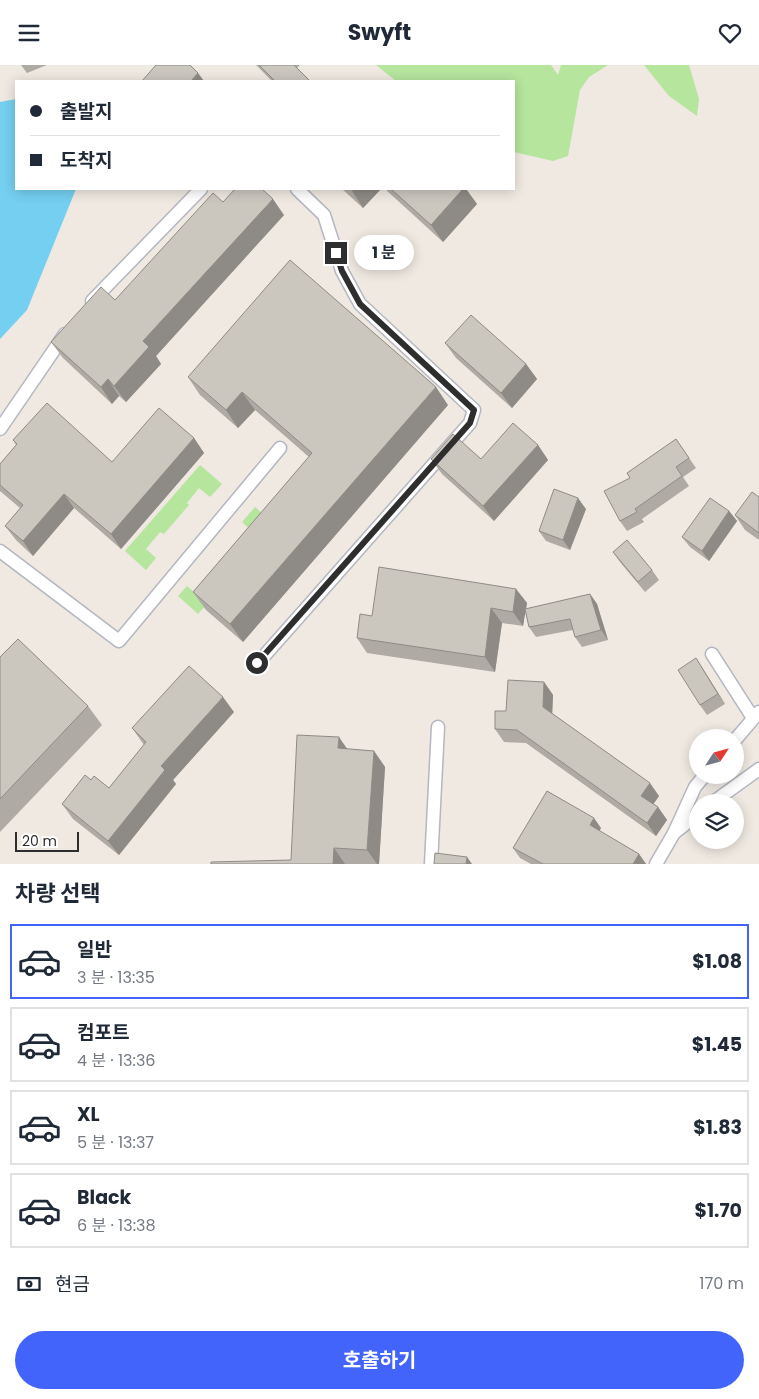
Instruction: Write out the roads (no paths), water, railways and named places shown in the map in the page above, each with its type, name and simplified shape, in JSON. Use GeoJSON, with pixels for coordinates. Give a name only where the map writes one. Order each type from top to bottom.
{"type":"FeatureCollection","features":[{"type":"Feature","properties":{"kind":"lane"},"geometry":{"type":"LineString","coordinates":[[0,429],[78,317],[199,190]]}},
{"type":"Feature","properties":{"kind":"lane"},"geometry":{"type":"LineString","coordinates":[[257,663],[470,423],[474,410],[360,304],[342,271],[324,215],[298,190]]}},
{"type":"Feature","properties":{"kind":"lane"},"geometry":{"type":"LineString","coordinates":[[0,551],[119,641],[280,448]]}},
{"type":"Feature","properties":{"kind":"lane"},"geometry":{"type":"LineString","coordinates":[[712,653],[756,715],[744,729]]}},
{"type":"Feature","properties":{"kind":"lane"},"geometry":{"type":"LineString","coordinates":[[430,864],[438,755],[438,727]]}},
{"type":"Feature","properties":{"kind":"lane"},"geometry":{"type":"LineString","coordinates":[[724,794],[759,769]]}},
{"type":"Feature","properties":{"kind":"lane"},"geometry":{"type":"LineString","coordinates":[[656,864],[674,833],[698,784]]}},
{"type":"Feature","properties":{"kind":"lane"},"geometry":{"type":"LineString","coordinates":[[674,833],[689,821]]}},
{"type":"Feature","properties":{"kind":"water"},"geometry":{"type":"Polygon","coordinates":[[[15,99],[15,190],[76,190],[27,310],[0,339],[0,102],[15,99]]]}}]}
